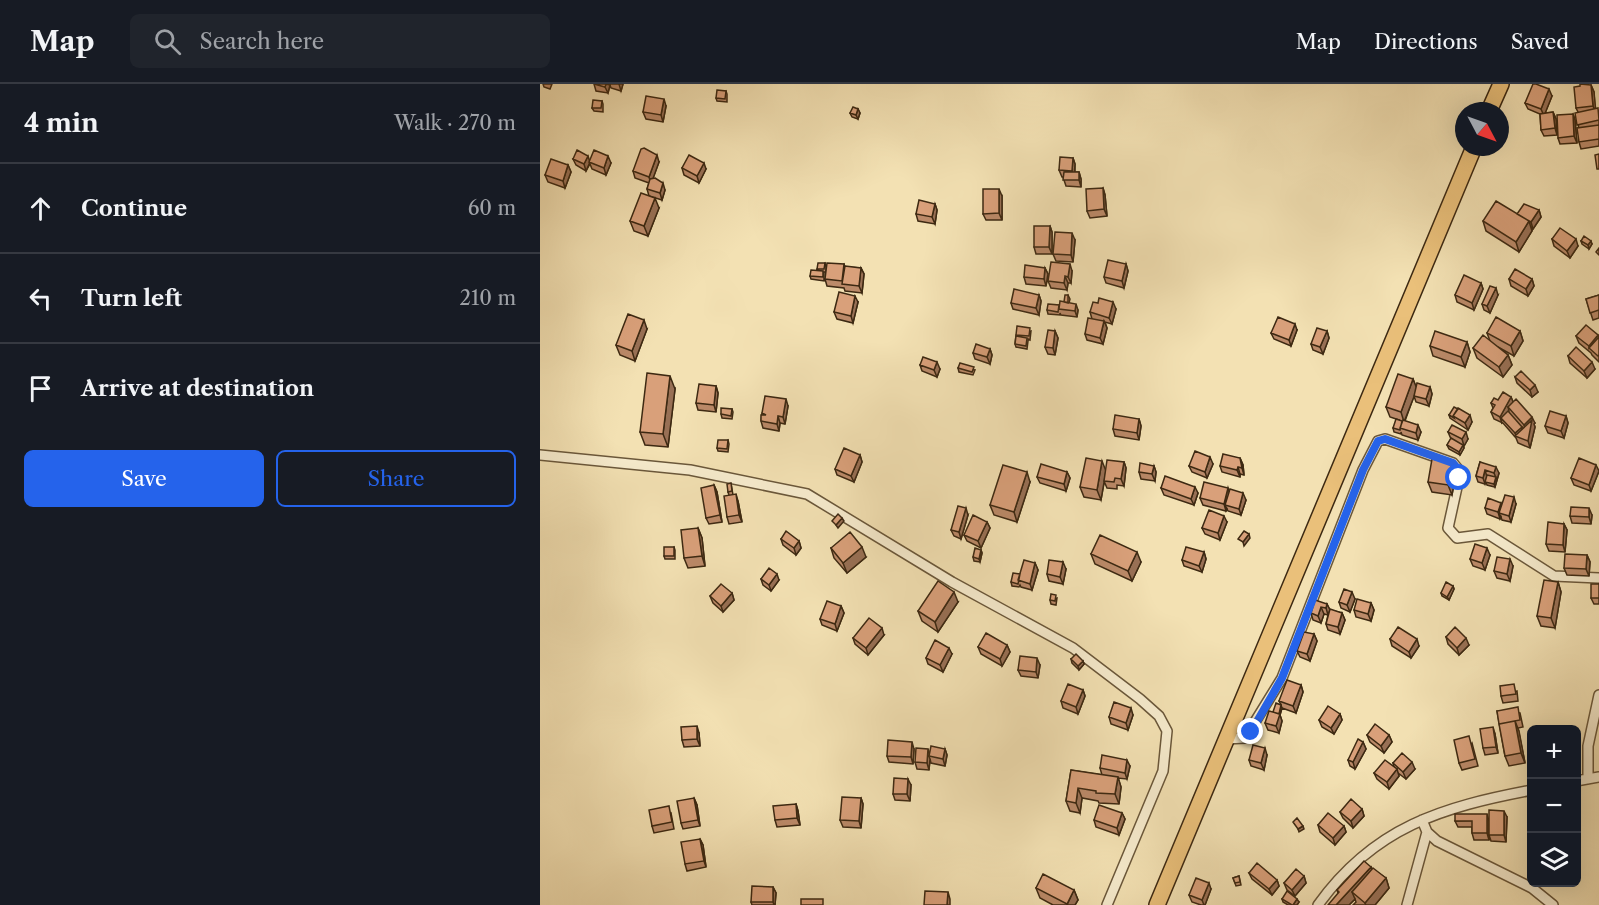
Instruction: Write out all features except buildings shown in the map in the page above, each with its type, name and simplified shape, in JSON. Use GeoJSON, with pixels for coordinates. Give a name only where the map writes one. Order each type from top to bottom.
{"type":"FeatureCollection","features":[{"type":"Feature","properties":{"kind":"main road"},"geometry":{"type":"LineString","coordinates":[[1493,102],[1501,84]]}},
{"type":"Feature","properties":{"kind":"main road"},"geometry":{"type":"LineString","coordinates":[[1157,905],[1470,156]]}},
{"type":"Feature","properties":{"kind":"street"},"geometry":{"type":"LineString","coordinates":[[1226,740],[1245,738],[1282,678],[1363,470],[1378,441],[1385,439],[1453,463],[1458,469],[1448,528],[1457,538],[1488,534],[1517,556],[1554,576],[1599,578]]}},
{"type":"Feature","properties":{"kind":"street"},"geometry":{"type":"LineString","coordinates":[[540,455],[690,470],[807,494],[952,582],[1073,648],[1140,699],[1159,716],[1167,731],[1164,771],[1107,905]]}},
{"type":"Feature","properties":{"kind":"street"},"geometry":{"type":"LineString","coordinates":[[1588,779],[1588,746],[1599,695]]}},
{"type":"Feature","properties":{"kind":"street"},"geometry":{"type":"LineString","coordinates":[[1581,780],[1599,777]]}},
{"type":"Feature","properties":{"kind":"street"},"geometry":{"type":"LineString","coordinates":[[1318,905],[1351,866],[1397,832],[1469,802],[1527,791]]}},
{"type":"Feature","properties":{"kind":"street"},"geometry":{"type":"LineString","coordinates":[[1422,820],[1427,832],[1454,851],[1532,888],[1553,905]]}},
{"type":"Feature","properties":{"kind":"street"},"geometry":{"type":"LineString","coordinates":[[1407,905],[1427,832]]}},
{"type":"Feature","properties":{"kind":"route"},"geometry":{"type":"LineString","coordinates":[[1251,732],[1282,678],[1363,470],[1378,441],[1385,439],[1453,463],[1458,469],[1459,478]]}}]}
